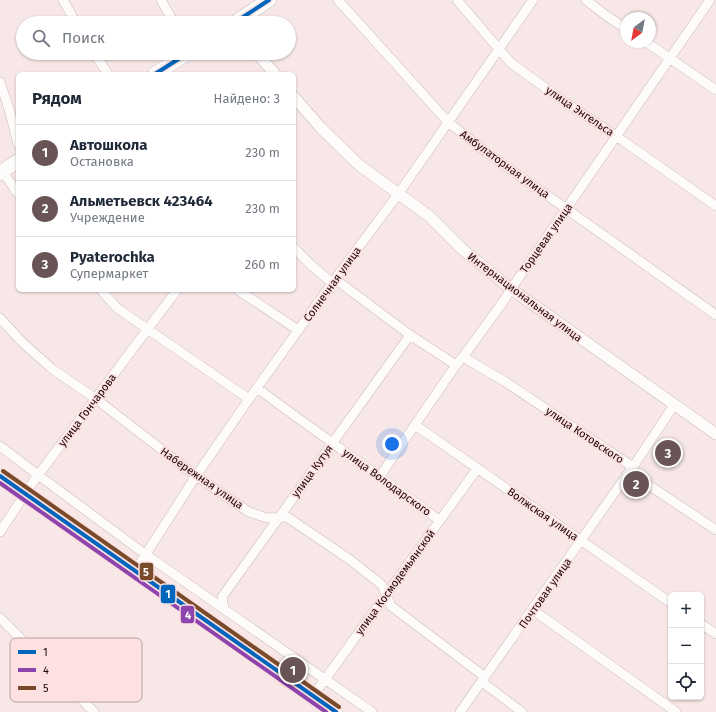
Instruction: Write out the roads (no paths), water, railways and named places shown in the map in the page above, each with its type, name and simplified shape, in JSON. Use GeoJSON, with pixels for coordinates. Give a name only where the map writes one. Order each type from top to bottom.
{"type":"FeatureCollection","features":[{"type":"Feature","properties":{"kind":"main road"},"geometry":{"type":"LineString","coordinates":[[243,16],[262,2]]}},
{"type":"Feature","properties":{"kind":"main road"},"geometry":{"type":"LineString","coordinates":[[158,72],[177,60]]}},
{"type":"Feature","properties":{"kind":"main road"},"geometry":{"type":"LineString","coordinates":[[1,172],[16,163]]}},
{"type":"Feature","properties":{"kind":"main road"},"geometry":{"type":"LineString","coordinates":[[0,476],[336,712]]}},
{"type":"Feature","properties":{"kind":"street"},"geometry":{"type":"LineString","coordinates":[[62,0],[72,16]]}},
{"type":"Feature","properties":{"kind":"street"},"geometry":{"type":"LineString","coordinates":[[162,0],[170,16]]}},
{"type":"Feature","properties":{"kind":"street","name":"Амбулаторная улица"},"geometry":{"type":"LineString","coordinates":[[338,0],[448,122],[486,152],[716,315]]}},
{"type":"Feature","properties":{"kind":"street","name":"улица Энгельса"},"geometry":{"type":"LineString","coordinates":[[457,0],[511,63],[716,206]]}},
{"type":"Feature","properties":{"kind":"street","name":"Солнечная улица"},"geometry":{"type":"LineString","coordinates":[[135,571],[196,476],[249,399],[399,193],[533,0]]}},
{"type":"Feature","properties":{"kind":"street"},"geometry":{"type":"LineString","coordinates":[[586,0],[620,25]]}},
{"type":"Feature","properties":{"kind":"street","name":"Торцевая улица"},"geometry":{"type":"LineString","coordinates":[[380,476],[456,365],[464,357],[505,299],[710,0]]}},
{"type":"Feature","properties":{"kind":"street"},"geometry":{"type":"LineString","coordinates":[[655,48],[716,90]]}},
{"type":"Feature","properties":{"kind":"street"},"geometry":{"type":"LineString","coordinates":[[99,60],[107,72]]}},
{"type":"Feature","properties":{"kind":"street"},"geometry":{"type":"LineString","coordinates":[[263,60],[273,72]]}},
{"type":"Feature","properties":{"kind":"street"},"geometry":{"type":"LineString","coordinates":[[0,82],[16,136]]}},
{"type":"Feature","properties":{"kind":"street","name":"Интернациональная улица"},"geometry":{"type":"LineString","coordinates":[[296,98],[321,128],[359,165],[429,216],[461,248],[511,289],[674,405],[715,432]]}},
{"type":"Feature","properties":{"kind":"street"},"geometry":{"type":"LineString","coordinates":[[1,172],[16,191]]}},
{"type":"Feature","properties":{"kind":"street"},"geometry":{"type":"LineString","coordinates":[[296,250],[310,264],[456,365]]}},
{"type":"Feature","properties":{"kind":"street"},"geometry":{"type":"LineString","coordinates":[[103,292],[117,308],[147,330],[249,399]]}},
{"type":"Feature","properties":{"kind":"street","name":"улица Гончарова"},"geometry":{"type":"LineString","coordinates":[[0,532],[38,475],[176,292]]}},
{"type":"Feature","properties":{"kind":"street"},"geometry":{"type":"LineString","coordinates":[[241,292],[298,330]]}},
{"type":"Feature","properties":{"kind":"street","name":"Набережная улица"},"geometry":{"type":"LineString","coordinates":[[0,318],[23,343],[51,368],[96,399],[196,476],[249,512],[267,518],[287,518],[349,559],[382,585],[392,606],[522,712]]}},
{"type":"Feature","properties":{"kind":"street","name":"улица Кутуя"},"geometry":{"type":"LineString","coordinates":[[224,609],[222,597],[410,334]]}},
{"type":"Feature","properties":{"kind":"street","name":"улица Котовского"},"geometry":{"type":"LineString","coordinates":[[464,357],[504,381],[716,530]]}},
{"type":"Feature","properties":{"kind":"street","name":"улица Володарского"},"geometry":{"type":"LineString","coordinates":[[257,388],[439,520]]}},
{"type":"Feature","properties":{"kind":"street","name":"Почтовая улица"},"geometry":{"type":"LineString","coordinates":[[460,712],[533,610],[674,405]]}},
{"type":"Feature","properties":{"kind":"street","name":"Волжская улица"},"geometry":{"type":"LineString","coordinates":[[415,425],[668,601]]}},
{"type":"Feature","properties":{"kind":"street"},"geometry":{"type":"LineString","coordinates":[[0,446],[145,554],[372,712]]}},
{"type":"Feature","properties":{"kind":"street","name":"улица Космодемьянской"},"geometry":{"type":"LineString","coordinates":[[313,696],[477,468]]}},
{"type":"Feature","properties":{"kind":"street"},"geometry":{"type":"LineString","coordinates":[[533,610],[676,712]]}},
{"type":"Feature","properties":{"kind":"street"},"geometry":{"type":"LineString","coordinates":[[0,618],[20,638]]}},
{"type":"Feature","properties":{"kind":"street"},"geometry":{"type":"LineString","coordinates":[[704,626],[716,634]]}},
{"type":"Feature","properties":{"kind":"street"},"geometry":{"type":"LineString","coordinates":[[84,702],[94,712]]}},
{"type":"Feature","properties":{"kind":"place","name":"Pyaterochka"},"geometry":{"type":"Point","coordinates":[668,453]}},
{"type":"Feature","properties":{"kind":"place","name":"Альметьевск 423464"},"geometry":{"type":"Point","coordinates":[636,484]}},
{"type":"Feature","properties":{"kind":"place","name":"Автошкола"},"geometry":{"type":"Point","coordinates":[293,670]}}]}
